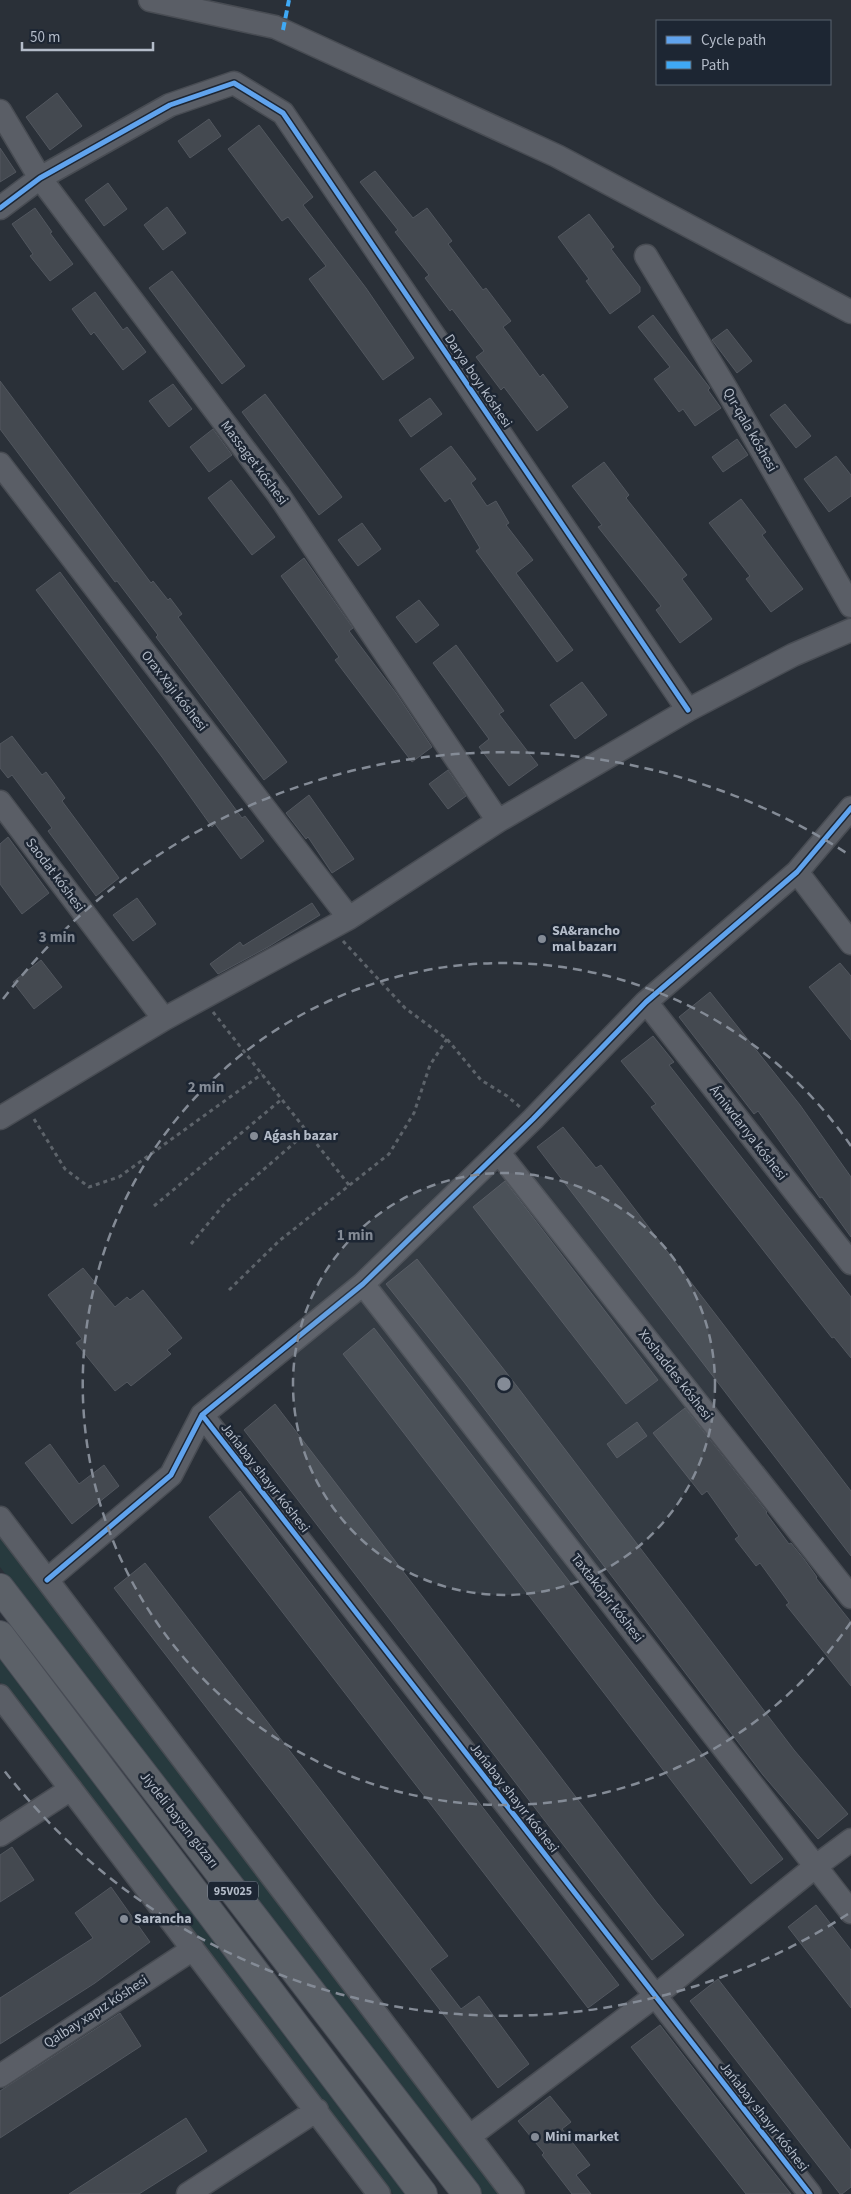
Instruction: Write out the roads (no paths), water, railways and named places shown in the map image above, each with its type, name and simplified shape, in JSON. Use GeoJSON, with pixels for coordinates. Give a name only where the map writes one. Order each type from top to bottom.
{"type":"FeatureCollection","features":[{"type":"Feature","properties":{"kind":"main road","name":"Jiydeli baysın gúzarı"},"geometry":{"type":"LineString","coordinates":[[0,1588],[467,2194]]}},
{"type":"Feature","properties":{"kind":"main road","name":"95V025"},"geometry":{"type":"LineString","coordinates":[[0,1635],[423,2194]]}},
{"type":"Feature","properties":{"kind":"street"},"geometry":{"type":"LineString","coordinates":[[150,0],[275,27],[557,156],[851,312]]}},
{"type":"Feature","properties":{"kind":"street","name":"Darya boyı kóshesi"},"geometry":{"type":"LineString","coordinates":[[40,178],[170,104],[234,83],[283,113],[688,710]]}},
{"type":"Feature","properties":{"kind":"street","name":"Massaget kóshesi"},"geometry":{"type":"LineString","coordinates":[[0,111],[40,178],[278,494],[498,822]]}},
{"type":"Feature","properties":{"kind":"street"},"geometry":{"type":"LineString","coordinates":[[0,208],[40,178]]}},
{"type":"Feature","properties":{"kind":"street","name":"Qır-qala kóshesi"},"geometry":{"type":"LineString","coordinates":[[646,256],[727,390],[851,606]]}},
{"type":"Feature","properties":{"kind":"street","name":"Orax Xajı kóshesi"},"geometry":{"type":"LineString","coordinates":[[0,464],[340,923]]}},
{"type":"Feature","properties":{"kind":"street"},"geometry":{"type":"LineString","coordinates":[[0,1118],[202,998],[340,923],[498,822],[688,710],[793,655],[851,630]]}},
{"type":"Feature","properties":{"kind":"street","name":"Saodat kóshesi"},"geometry":{"type":"LineString","coordinates":[[0,802],[164,1020]]}},
{"type":"Feature","properties":{"kind":"street"},"geometry":{"type":"LineString","coordinates":[[47,1580],[171,1475],[202,1415],[363,1284],[533,1119],[646,1002],[797,872],[851,808]]}},
{"type":"Feature","properties":{"kind":"street"},"geometry":{"type":"LineString","coordinates":[[797,872],[851,943]]}},
{"type":"Feature","properties":{"kind":"street","name":"Ámiwdarıya kóshesi"},"geometry":{"type":"LineString","coordinates":[[646,1002],[851,1263]]}},
{"type":"Feature","properties":{"kind":"street","name":"Xoshaddes kóshesi"},"geometry":{"type":"LineString","coordinates":[[498,1153],[851,1597]]}},
{"type":"Feature","properties":{"kind":"street","name":"Taxtakópir kóshesi"},"geometry":{"type":"LineString","coordinates":[[363,1284],[851,1912]]}},
{"type":"Feature","properties":{"kind":"street","name":"Jańabay shayır kóshesi"},"geometry":{"type":"LineString","coordinates":[[202,1415],[810,2194]]}},
{"type":"Feature","properties":{"kind":"street"},"geometry":{"type":"LineString","coordinates":[[0,1518],[513,2194]]}},
{"type":"Feature","properties":{"kind":"street"},"geometry":{"type":"LineString","coordinates":[[0,1696],[379,2194]]}},
{"type":"Feature","properties":{"kind":"street"},"geometry":{"type":"LineString","coordinates":[[0,1835],[72,1789]]}},
{"type":"Feature","properties":{"kind":"street"},"geometry":{"type":"LineString","coordinates":[[470,2136],[654,1996],[851,1840]]}},
{"type":"Feature","properties":{"kind":"street","name":"Qalbay xapız kóshesi"},"geometry":{"type":"LineString","coordinates":[[0,2076],[193,1949]]}},
{"type":"Feature","properties":{"kind":"street"},"geometry":{"type":"LineString","coordinates":[[188,2194],[316,2110]]}},
{"type":"Feature","properties":{"kind":"place","name":"SA&rancho mal bazarı"},"geometry":{"type":"Point","coordinates":[542,939]}},
{"type":"Feature","properties":{"kind":"place","name":"Aǵash bazar"},"geometry":{"type":"Point","coordinates":[254,1136]}},
{"type":"Feature","properties":{"kind":"place","name":"Sarancha"},"geometry":{"type":"Point","coordinates":[124,1919]}},
{"type":"Feature","properties":{"kind":"place","name":"Mini market"},"geometry":{"type":"Point","coordinates":[535,2137]}}]}
